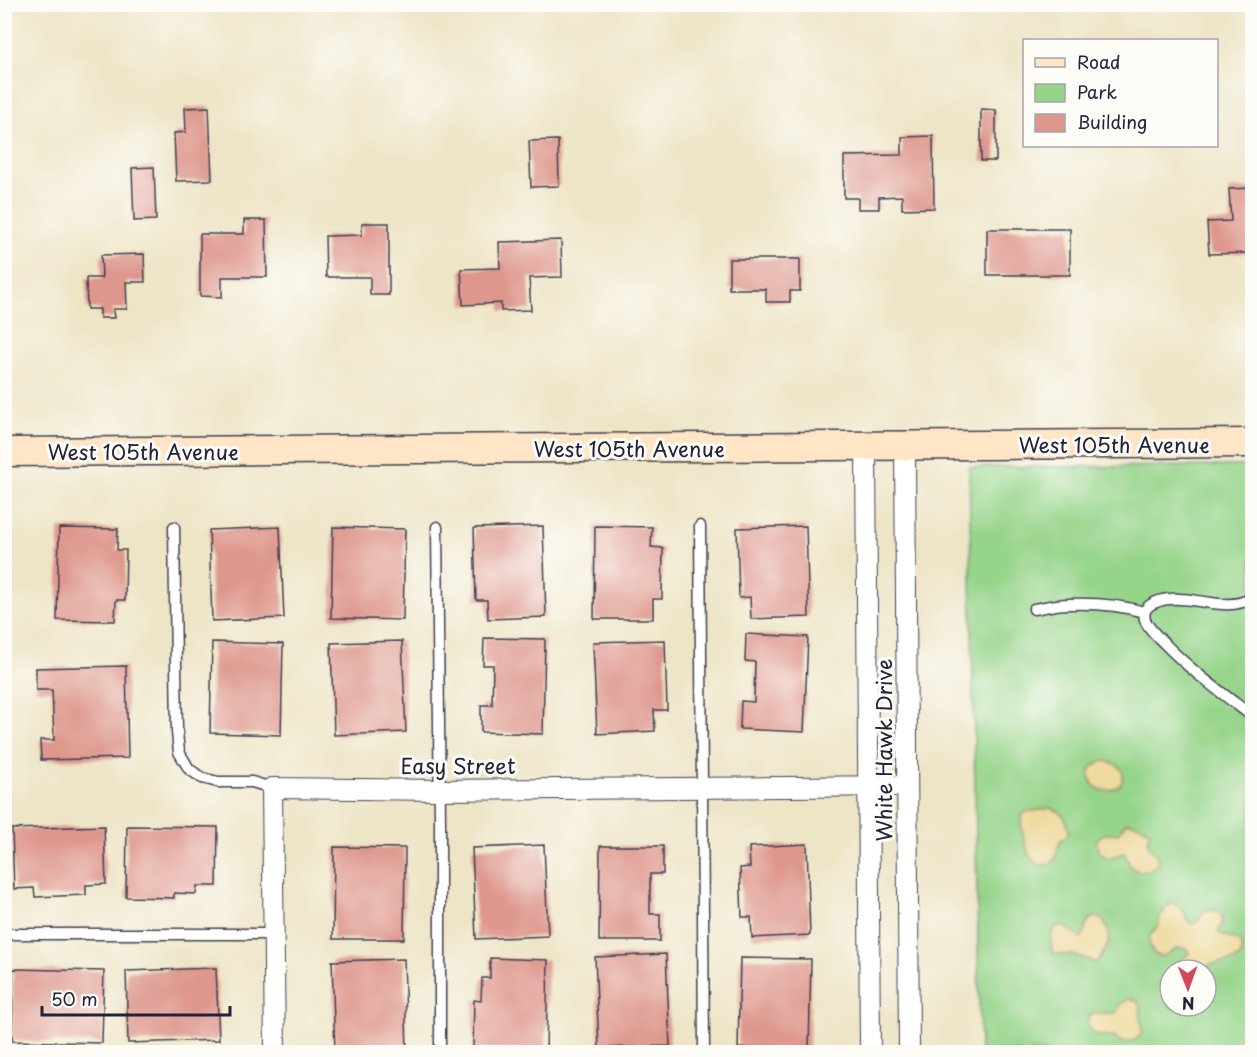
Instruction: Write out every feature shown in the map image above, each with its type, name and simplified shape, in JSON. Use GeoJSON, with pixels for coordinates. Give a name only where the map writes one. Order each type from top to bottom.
{"type":"FeatureCollection","features":[{"type":"Feature","properties":{"kind":"street","name":"West 105th Avenue"},"geometry":{"type":"LineString","coordinates":[[4,452],[1252,443]]}},
{"type":"Feature","properties":{"kind":"street","name":"White Hawk Drive"},"geometry":{"type":"LineString","coordinates":[[905,446],[909,1053]]}},
{"type":"Feature","properties":{"kind":"street","name":"White Hawk Drive"},"geometry":{"type":"LineString","coordinates":[[866,447],[870,1053]]}},
{"type":"Feature","properties":{"kind":"street","name":"Easy Street"},"geometry":{"type":"LineString","coordinates":[[272,788],[439,790],[907,786]]}},
{"type":"Feature","properties":{"kind":"street"},"geometry":{"type":"LineString","coordinates":[[272,788],[275,1053]]}},
{"type":"Feature","properties":{"kind":"lane"},"geometry":{"type":"LineString","coordinates":[[700,526],[704,1048]]}},
{"type":"Feature","properties":{"kind":"lane"},"geometry":{"type":"LineString","coordinates":[[174,527],[179,752],[189,769],[202,778],[218,782],[252,782],[272,788]]}},
{"type":"Feature","properties":{"kind":"lane"},"geometry":{"type":"LineString","coordinates":[[437,527],[440,1051]]}},
{"type":"Feature","properties":{"kind":"lane"},"geometry":{"type":"LineString","coordinates":[[1252,598],[1238,604],[1169,599],[1156,602],[1147,607],[1144,612],[1144,620],[1150,629],[1169,649],[1252,716]]}},
{"type":"Feature","properties":{"kind":"lane"},"geometry":{"type":"LineString","coordinates":[[1034,609],[1076,604],[1127,607],[1144,612]]}},
{"type":"Feature","properties":{"kind":"lane"},"geometry":{"type":"LineString","coordinates":[[7,934],[274,934]]}},
{"type":"Feature","properties":{"kind":"green space"},"geometry":{"type":"Polygon","coordinates":[[[1252,466],[1252,1052],[980,1052],[969,467],[1252,466]]]}},
{"type":"Feature","properties":{"kind":"sand"},"geometry":{"type":"Polygon","coordinates":[[[1104,761],[1117,765],[1122,770],[1121,784],[1112,789],[1103,790],[1097,787],[1090,776],[1095,764],[1104,761]]]}},
{"type":"Feature","properties":{"kind":"sand"},"geometry":{"type":"Polygon","coordinates":[[[1050,808],[1064,816],[1069,832],[1060,841],[1053,861],[1039,865],[1028,853],[1021,824],[1026,812],[1050,808]]]}},
{"type":"Feature","properties":{"kind":"sand"},"geometry":{"type":"Polygon","coordinates":[[[1125,823],[1143,826],[1150,832],[1148,843],[1157,861],[1156,865],[1150,869],[1141,871],[1133,869],[1124,853],[1108,858],[1097,847],[1097,839],[1105,834],[1119,833],[1125,823]]]}},
{"type":"Feature","properties":{"kind":"sand"},"geometry":{"type":"Polygon","coordinates":[[[1170,903],[1180,907],[1192,924],[1198,921],[1204,910],[1219,912],[1223,920],[1218,933],[1239,941],[1242,948],[1241,954],[1235,960],[1218,963],[1218,958],[1183,958],[1189,954],[1184,948],[1162,956],[1155,954],[1149,941],[1151,934],[1159,926],[1160,917],[1170,903]]]}},
{"type":"Feature","properties":{"kind":"sand"},"geometry":{"type":"Polygon","coordinates":[[[1093,917],[1101,918],[1109,935],[1105,951],[1097,962],[1073,955],[1054,954],[1051,938],[1056,927],[1059,925],[1066,927],[1081,938],[1088,922],[1093,917]]]}},
{"type":"Feature","properties":{"kind":"sand"},"geometry":{"type":"Polygon","coordinates":[[[1129,999],[1137,1000],[1140,1007],[1142,1032],[1137,1039],[1125,1043],[1111,1036],[1098,1036],[1090,1031],[1088,1020],[1091,1014],[1116,1013],[1120,1004],[1129,999]]]}},
{"type":"Feature","properties":{"kind":"building"},"geometry":{"type":"Polygon","coordinates":[[[209,107],[212,180],[176,181],[174,133],[186,132],[185,108],[209,107]]]}},
{"type":"Feature","properties":{"kind":"building"},"geometry":{"type":"Polygon","coordinates":[[[981,109],[996,110],[996,161],[981,161],[981,109]]]}},
{"type":"Feature","properties":{"kind":"building"},"geometry":{"type":"Polygon","coordinates":[[[933,136],[934,208],[902,209],[902,196],[879,197],[879,209],[858,209],[858,198],[844,198],[844,156],[902,155],[902,137],[933,136]]]}},
{"type":"Feature","properties":{"kind":"building"},"geometry":{"type":"Polygon","coordinates":[[[558,140],[559,186],[531,187],[529,141],[558,140]]]}},
{"type":"Feature","properties":{"kind":"building"},"geometry":{"type":"Polygon","coordinates":[[[154,167],[156,220],[134,221],[132,168],[154,167]]]}},
{"type":"Feature","properties":{"kind":"building"},"geometry":{"type":"Polygon","coordinates":[[[1252,188],[1252,253],[1209,254],[1207,222],[1231,221],[1229,189],[1252,188]]]}},
{"type":"Feature","properties":{"kind":"building"},"geometry":{"type":"Polygon","coordinates":[[[244,220],[266,220],[267,277],[222,277],[222,297],[200,296],[200,234],[244,234],[244,220]]]}},
{"type":"Feature","properties":{"kind":"building"},"geometry":{"type":"Polygon","coordinates":[[[362,223],[389,223],[389,295],[370,295],[370,277],[326,277],[325,236],[362,235],[362,223]]]}},
{"type":"Feature","properties":{"kind":"building"},"geometry":{"type":"Polygon","coordinates":[[[987,229],[1070,229],[1070,275],[987,275],[987,229]]]}},
{"type":"Feature","properties":{"kind":"building"},"geometry":{"type":"Polygon","coordinates":[[[561,240],[562,277],[529,278],[531,310],[501,311],[501,303],[463,305],[461,269],[500,268],[499,242],[561,240]]]}},
{"type":"Feature","properties":{"kind":"building"},"geometry":{"type":"Polygon","coordinates":[[[144,254],[145,282],[126,282],[127,309],[113,309],[114,318],[100,318],[100,309],[87,309],[86,278],[102,278],[101,255],[144,254]]]}},
{"type":"Feature","properties":{"kind":"building"},"geometry":{"type":"Polygon","coordinates":[[[729,259],[800,259],[800,291],[790,291],[790,302],[766,302],[766,289],[729,289],[729,259]]]}},
{"type":"Feature","properties":{"kind":"building"},"geometry":{"type":"Polygon","coordinates":[[[543,526],[546,617],[488,619],[487,600],[476,600],[474,528],[543,526]]]}},
{"type":"Feature","properties":{"kind":"building"},"geometry":{"type":"Polygon","coordinates":[[[595,526],[652,527],[651,547],[663,548],[662,599],[653,599],[653,619],[594,619],[595,526]]]}},
{"type":"Feature","properties":{"kind":"building"},"geometry":{"type":"Polygon","coordinates":[[[806,526],[809,617],[751,619],[750,597],[739,598],[737,528],[806,526]]]}},
{"type":"Feature","properties":{"kind":"building"},"geometry":{"type":"Polygon","coordinates":[[[280,527],[284,618],[212,621],[209,530],[280,527]]]}},
{"type":"Feature","properties":{"kind":"building"},"geometry":{"type":"Polygon","coordinates":[[[333,527],[405,529],[403,620],[331,618],[333,527]]]}},
{"type":"Feature","properties":{"kind":"building"},"geometry":{"type":"Polygon","coordinates":[[[59,528],[118,529],[117,550],[126,550],[125,600],[116,600],[115,621],[57,620],[59,528]]]}},
{"type":"Feature","properties":{"kind":"building"},"geometry":{"type":"Polygon","coordinates":[[[746,634],[808,637],[804,732],[740,729],[741,701],[754,702],[755,662],[745,661],[746,634]]]}},
{"type":"Feature","properties":{"kind":"building"},"geometry":{"type":"Polygon","coordinates":[[[484,638],[545,639],[543,734],[481,732],[481,705],[492,705],[493,665],[483,665],[484,638]]]}},
{"type":"Feature","properties":{"kind":"building"},"geometry":{"type":"Polygon","coordinates":[[[665,640],[667,710],[654,710],[655,731],[597,734],[593,642],[665,640]]]}},
{"type":"Feature","properties":{"kind":"building"},"geometry":{"type":"Polygon","coordinates":[[[402,641],[406,732],[334,735],[331,643],[402,641]]]}},
{"type":"Feature","properties":{"kind":"building"},"geometry":{"type":"Polygon","coordinates":[[[212,642],[283,644],[281,735],[210,733],[212,642]]]}},
{"type":"Feature","properties":{"kind":"building"},"geometry":{"type":"Polygon","coordinates":[[[126,666],[128,758],[41,760],[40,740],[54,740],[52,690],[36,690],[36,668],[126,666]]]}},
{"type":"Feature","properties":{"kind":"building"},"geometry":{"type":"Polygon","coordinates":[[[104,826],[106,884],[86,885],[86,895],[35,897],[34,888],[14,889],[12,829],[104,826]]]}},
{"type":"Feature","properties":{"kind":"building"},"geometry":{"type":"Polygon","coordinates":[[[127,826],[218,827],[217,886],[197,886],[196,894],[174,893],[174,898],[126,897],[127,826]]]}},
{"type":"Feature","properties":{"kind":"building"},"geometry":{"type":"Polygon","coordinates":[[[807,844],[810,935],[752,938],[751,917],[742,917],[740,868],[750,867],[749,847],[807,844]]]}},
{"type":"Feature","properties":{"kind":"building"},"geometry":{"type":"Polygon","coordinates":[[[544,845],[548,936],[476,939],[472,848],[544,845]]]}},
{"type":"Feature","properties":{"kind":"building"},"geometry":{"type":"Polygon","coordinates":[[[600,846],[663,846],[663,874],[650,874],[650,914],[660,914],[660,941],[599,941],[600,846]]]}},
{"type":"Feature","properties":{"kind":"building"},"geometry":{"type":"Polygon","coordinates":[[[334,847],[405,848],[404,939],[333,939],[334,847]]]}},
{"type":"Feature","properties":{"kind":"building"},"geometry":{"type":"Polygon","coordinates":[[[666,954],[670,1046],[599,1048],[595,957],[666,954]]]}},
{"type":"Feature","properties":{"kind":"building"},"geometry":{"type":"Polygon","coordinates":[[[490,958],[548,960],[546,1051],[473,1049],[474,1000],[481,1001],[482,978],[490,978],[490,958]]]}},
{"type":"Feature","properties":{"kind":"building"},"geometry":{"type":"Polygon","coordinates":[[[740,958],[811,959],[809,1050],[738,1048],[740,958]]]}},
{"type":"Feature","properties":{"kind":"building"},"geometry":{"type":"Polygon","coordinates":[[[404,959],[407,1050],[335,1052],[332,961],[404,959]]]}},
{"type":"Feature","properties":{"kind":"building"},"geometry":{"type":"Polygon","coordinates":[[[216,968],[219,1040],[128,1043],[126,971],[216,968]]]}},
{"type":"Feature","properties":{"kind":"building"},"geometry":{"type":"Polygon","coordinates":[[[13,969],[104,971],[102,1043],[12,1041],[13,969]]]}}]}
